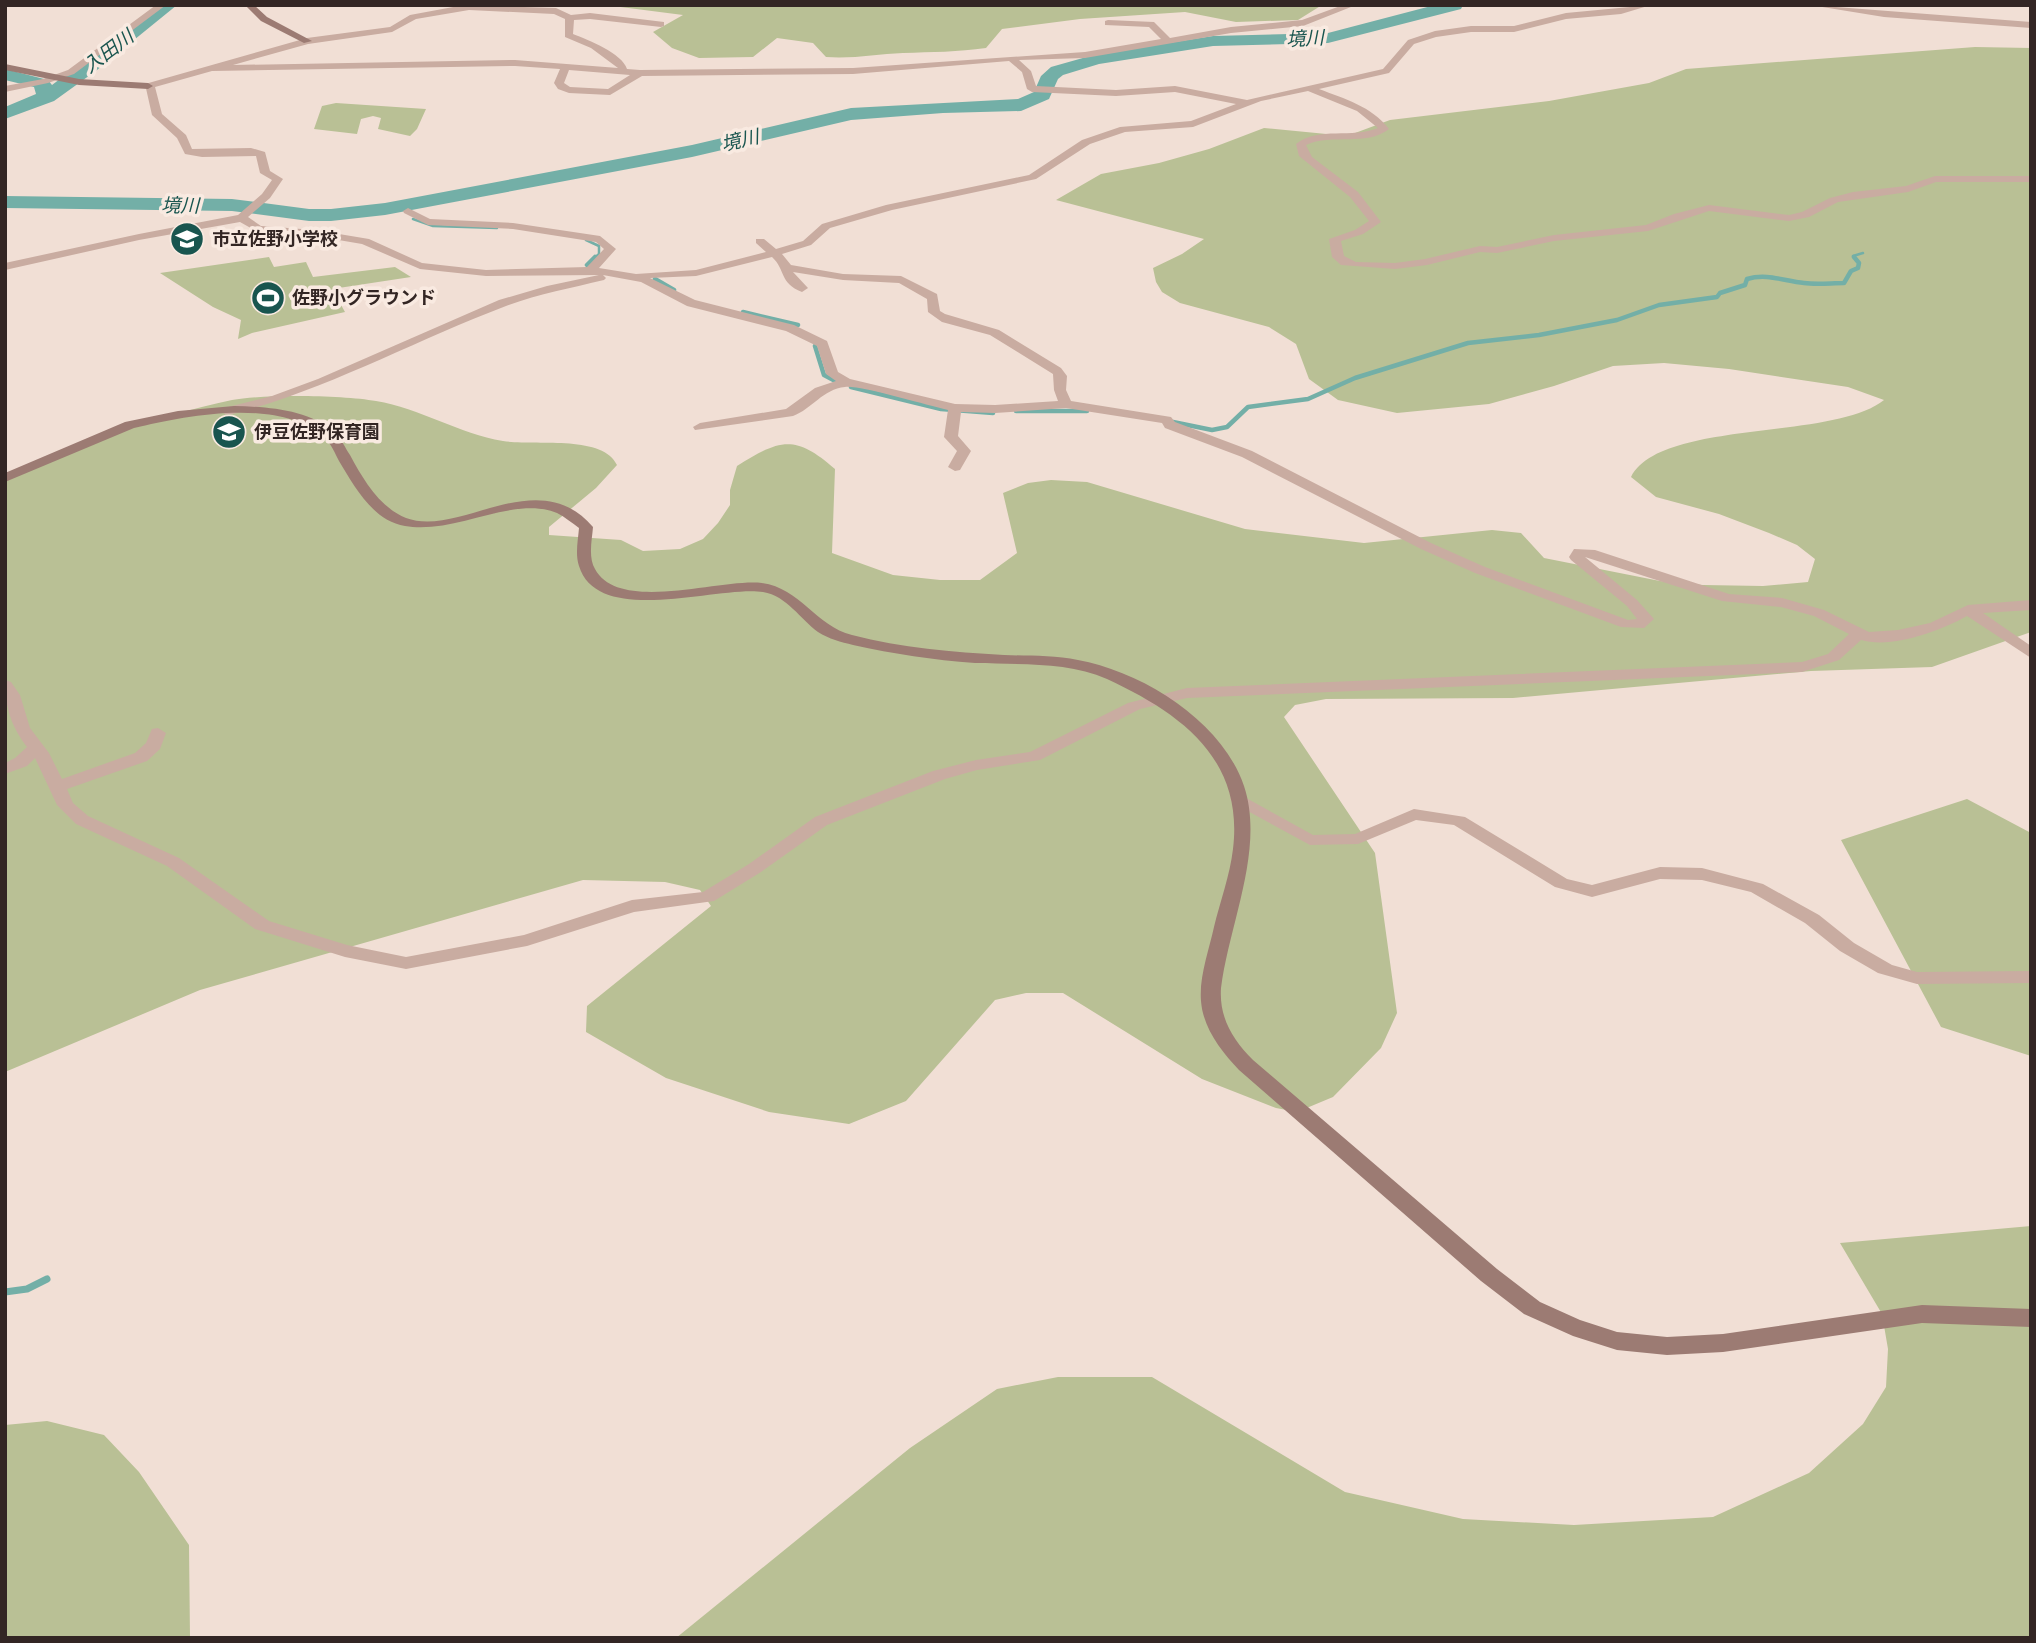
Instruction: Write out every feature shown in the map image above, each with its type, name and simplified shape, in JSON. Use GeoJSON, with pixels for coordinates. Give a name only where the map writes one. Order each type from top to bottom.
{"type":"FeatureCollection","features":[{"type":"Feature","properties":{"kind":"street"},"geometry":{"type":"LineString","coordinates":[[5,89],[61,78],[162,5]]}},
{"type":"Feature","properties":{"kind":"street"},"geometry":{"type":"LineString","coordinates":[[249,5],[264,19],[307,41]]}},
{"type":"Feature","properties":{"kind":"street"},"geometry":{"type":"LineString","coordinates":[[497,10],[532,5]]}},
{"type":"Feature","properties":{"kind":"street"},"geometry":{"type":"LineString","coordinates":[[1310,20],[1324,5]]}},
{"type":"Feature","properties":{"kind":"street"},"geometry":{"type":"LineString","coordinates":[[212,68],[515,63],[640,72],[853,71],[1085,55],[1231,30],[1281,27],[1352,5]]}},
{"type":"Feature","properties":{"kind":"street"},"geometry":{"type":"LineString","coordinates":[[229,411],[271,402],[297,392],[429,331],[535,291],[584,280],[627,275],[696,273],[807,243],[826,226],[890,207],[1032,177],[1086,142],[1124,129],[1193,124],[1247,102],[1386,71],[1411,42],[1435,34],[1471,29],[1514,29],[1566,16],[1621,11],[1647,5]]}},
{"type":"Feature","properties":{"kind":"street"},"geometry":{"type":"LineString","coordinates":[[1814,5],[1884,14],[2031,25]]}},
{"type":"Feature","properties":{"kind":"street"},"geometry":{"type":"LineString","coordinates":[[5,67],[79,82],[148,86],[307,41],[393,29],[413,17],[471,6],[497,10],[556,11],[570,18],[590,16],[662,23]]}},
{"type":"Feature","properties":{"kind":"street"},"geometry":{"type":"LineString","coordinates":[[570,18],[568,35],[614,57],[622,65],[623,71]]}},
{"type":"Feature","properties":{"kind":"street"},"geometry":{"type":"LineString","coordinates":[[1108,23],[1151,24],[1169,42]]}},
{"type":"Feature","properties":{"kind":"street"},"geometry":{"type":"LineString","coordinates":[[1011,58],[1026,71],[1032,89],[1116,93],[1175,89],[1216,99],[1247,102]]}},
{"type":"Feature","properties":{"kind":"street"},"geometry":{"type":"LineString","coordinates":[[566,67],[559,83],[569,90],[610,92],[640,72]]}},
{"type":"Feature","properties":{"kind":"street"},"geometry":{"type":"LineString","coordinates":[[5,267],[243,216],[278,180],[265,173],[261,154],[251,151],[202,154],[189,152],[182,137],[157,115],[152,89],[148,86]]}},
{"type":"Feature","properties":{"kind":"street"},"geometry":{"type":"LineString","coordinates":[[1311,89],[1364,111],[1379,121],[1384,129],[1372,135],[1333,137],[1301,144],[1303,154],[1351,192],[1369,210],[1375,222],[1359,232],[1335,239],[1338,257],[1356,265],[1395,266],[1427,262],[1480,249],[1497,250],[1554,238],[1648,228],[1709,208],[1789,218],[1805,215],[1834,200],[1853,195],[1908,189],[1936,180],[2031,179]]}},
{"type":"Feature","properties":{"kind":"street"},"geometry":{"type":"LineString","coordinates":[[408,211],[428,222],[513,226],[600,239],[610,249],[590,270]]}},
{"type":"Feature","properties":{"kind":"street"},"geometry":{"type":"LineString","coordinates":[[243,216],[258,229],[315,233],[365,241],[421,266],[486,273],[590,270],[627,275],[645,280],[691,303],[766,321],[805,335],[822,344],[832,374],[844,383],[955,410],[1066,404],[1168,422],[1247,454],[1469,566],[1626,624],[1639,625],[1646,619],[1632,603],[1576,557],[1579,552],[1590,553],[1727,598],[1783,604],[1819,613],[1857,634],[1881,638],[1934,626],[1968,610],[2031,605]]}},
{"type":"Feature","properties":{"kind":"street"},"geometry":{"type":"LineString","coordinates":[[760,241],[784,262],[788,278],[802,288]]}},
{"type":"Feature","properties":{"kind":"street"},"geometry":{"type":"LineString","coordinates":[[787,268],[843,277],[886,278],[911,284],[933,297],[934,312],[942,318],[955,324],[986,329],[1057,370],[1061,376],[1060,390],[1066,404]]}},
{"type":"Feature","properties":{"kind":"street"},"geometry":{"type":"LineString","coordinates":[[700,427],[788,414],[820,391],[844,383]]}},
{"type":"Feature","properties":{"kind":"street"},"geometry":{"type":"LineString","coordinates":[[955,410],[951,436],[964,451],[955,467]]}},
{"type":"Feature","properties":{"kind":"street"},"geometry":{"type":"LineString","coordinates":[[5,478],[130,425],[181,414],[229,411],[285,415],[323,429],[375,503],[387,515],[404,522],[452,522],[523,506],[558,509],[586,527],[585,562],[590,574],[602,584],[621,593],[669,596],[743,586],[762,587],[795,601],[822,629],[838,636],[898,651],[936,656],[1060,662],[1111,675],[1183,715],[1204,733],[1231,775],[1239,799],[1243,827],[1242,853],[1222,936],[1211,1000],[1216,1023],[1228,1046],[1246,1065],[1489,1275],[1532,1308],[1573,1327],[1617,1340],[1667,1346],[1723,1343],[1922,1314],[2031,1318]]}},
{"type":"Feature","properties":{"kind":"street"},"geometry":{"type":"LineString","coordinates":[[1968,610],[2031,653]]}},
{"type":"Feature","properties":{"kind":"street"},"geometry":{"type":"LineString","coordinates":[[5,685],[12,695],[22,729],[37,747],[66,805],[82,820],[173,862],[262,925],[345,951],[406,962],[458,956],[527,940],[632,906],[708,897],[755,868],[821,821],[939,775],[976,765],[1034,756],[1134,706],[1187,693],[1802,667],[1826,662],[1838,656],[1857,634]]}},
{"type":"Feature","properties":{"kind":"street"},"geometry":{"type":"LineString","coordinates":[[56,787],[141,757],[154,745],[158,733]]}},
{"type":"Feature","properties":{"kind":"street"},"geometry":{"type":"LineString","coordinates":[[5,769],[21,762],[37,747]]}},
{"type":"Feature","properties":{"kind":"street"},"geometry":{"type":"LineString","coordinates":[[1239,799],[1310,841],[1358,839],[1414,814],[1459,821],[1561,883],[1592,891],[1660,873],[1702,874],[1757,888],[1812,919],[1847,947],[1885,970],[1917,978],[2031,977]]}},
{"type":"Feature","properties":{"kind":"green space"},"geometry":{"type":"Polygon","coordinates":[[[605,5],[1322,5],[1298,20],[1236,22],[1185,12],[1080,19],[1002,29],[986,48],[965,50],[826,57],[813,43],[777,38],[753,57],[699,58],[672,48],[653,32],[683,15],[605,5]]]}},
{"type":"Feature","properties":{"kind":"green space"},"geometry":{"type":"Polygon","coordinates":[[[1975,47],[2031,48],[2031,632],[1932,667],[1811,671],[1513,698],[1326,699],[1295,705],[1284,717],[1375,853],[1397,1013],[1381,1048],[1333,1097],[1297,1112],[1276,1108],[1202,1079],[1063,993],[1026,993],[995,1000],[906,1101],[849,1124],[769,1112],[666,1078],[586,1032],[587,1006],[711,906],[700,890],[665,882],[583,880],[200,990],[5,1072],[5,476],[117,433],[174,414],[232,400],[264,397],[344,397],[392,404],[487,438],[516,442],[566,443],[598,449],[609,455],[617,465],[596,488],[549,527],[549,535],[621,540],[643,551],[680,549],[703,539],[730,505],[730,490],[737,466],[765,450],[787,444],[809,450],[835,469],[832,553],[893,575],[940,580],[980,580],[1017,553],[1003,493],[1028,483],[1051,480],[1087,482],[1245,529],[1364,543],[1492,530],[1521,533],[1544,558],[1660,581],[1763,586],[1808,582],[1815,559],[1797,545],[1719,514],[1656,497],[1631,477],[1648,459],[1676,446],[1711,438],[1827,421],[1860,413],[1884,400],[1848,387],[1729,369],[1664,363],[1613,366],[1489,404],[1397,413],[1338,400],[1309,379],[1296,344],[1269,327],[1180,303],[1162,292],[1156,282],[1153,268],[1182,254],[1204,239],[1056,200],[1101,174],[1159,163],[1209,149],[1264,128],[1347,136],[1390,120],[1549,101],[1649,83],[1686,69],[1975,47]]]}},
{"type":"Feature","properties":{"kind":"green space"},"geometry":{"type":"Polygon","coordinates":[[[336,103],[426,109],[417,129],[410,136],[378,129],[381,118],[373,116],[361,119],[357,134],[314,129],[322,106],[336,103]]]}},
{"type":"Feature","properties":{"kind":"green space","name":"佐野小グラウンド"},"geometry":{"type":"Polygon","coordinates":[[[269,257],[274,267],[306,262],[313,277],[395,267],[411,277],[332,289],[345,312],[252,333],[238,339],[241,320],[213,307],[160,273],[269,257]]]}},
{"type":"Feature","properties":{"kind":"green space"},"geometry":{"type":"Polygon","coordinates":[[[1967,799],[2031,833],[2031,1056],[1941,1027],[1841,840],[1967,799]]]}},
{"type":"Feature","properties":{"kind":"green space"},"geometry":{"type":"Polygon","coordinates":[[[2031,1226],[2031,1638],[676,1638],[910,1448],[997,1389],[1058,1377],[1152,1377],[1345,1492],[1463,1519],[1574,1525],[1713,1517],[1809,1473],[1863,1424],[1886,1387],[1888,1349],[1882,1314],[1840,1243],[2031,1226]]]}},
{"type":"Feature","properties":{"kind":"green space"},"geometry":{"type":"Polygon","coordinates":[[[47,1421],[104,1435],[139,1472],[189,1545],[190,1638],[5,1638],[5,1425],[47,1421]]]}},
{"type":"Feature","properties":{"kind":"waterway","name":"入田川"},"geometry":{"type":"LineString","coordinates":[[47,96],[71,81],[169,5]]}},
{"type":"Feature","properties":{"kind":"waterway","name":"境川"},"geometry":{"type":"LineString","coordinates":[[5,202],[232,205],[309,215],[385,209],[692,151],[851,114],[943,107],[1021,105],[1042,95],[1050,76],[1057,71],[1097,59],[1213,41],[1328,38],[1455,5]]}},
{"type":"Feature","properties":{"kind":"waterway"},"geometry":{"type":"LineString","coordinates":[[5,74],[42,84],[47,96]]}},
{"type":"Feature","properties":{"kind":"waterway"},"geometry":{"type":"LineString","coordinates":[[5,113],[47,96]]}},
{"type":"Feature","properties":{"kind":"waterway"},"geometry":{"type":"LineString","coordinates":[[413,219],[433,226],[497,228]]}},
{"type":"Feature","properties":{"kind":"waterway"},"geometry":{"type":"LineString","coordinates":[[586,240],[599,246],[599,254],[593,259]]}},
{"type":"Feature","properties":{"kind":"waterway"},"geometry":{"type":"LineString","coordinates":[[1854,257],[1863,253]]}},
{"type":"Feature","properties":{"kind":"waterway"},"geometry":{"type":"LineString","coordinates":[[1173,422],[1212,430],[1227,427],[1248,407],[1308,399],[1355,378],[1468,343],[1539,335],[1617,320],[1659,305],[1717,297],[1720,293],[1745,285],[1747,279],[1754,277],[1809,284],[1844,283],[1851,271],[1858,268],[1859,263],[1854,257]]}},
{"type":"Feature","properties":{"kind":"waterway"},"geometry":{"type":"LineString","coordinates":[[587,265],[593,259]]}},
{"type":"Feature","properties":{"kind":"waterway"},"geometry":{"type":"LineString","coordinates":[[655,279],[674,290]]}},
{"type":"Feature","properties":{"kind":"waterway"},"geometry":{"type":"LineString","coordinates":[[743,312],[798,325]]}},
{"type":"Feature","properties":{"kind":"waterway"},"geometry":{"type":"LineString","coordinates":[[815,346],[824,375],[839,383]]}},
{"type":"Feature","properties":{"kind":"waterway"},"geometry":{"type":"LineString","coordinates":[[851,387],[941,409],[993,413]]}},
{"type":"Feature","properties":{"kind":"waterway"},"geometry":{"type":"LineString","coordinates":[[1016,411],[1087,411]]}},
{"type":"Feature","properties":{"kind":"waterway"},"geometry":{"type":"LineString","coordinates":[[5,1292],[27,1289],[47,1279]]}},
{"type":"Feature","properties":{"kind":"place","name":"市立佐野小学校"},"geometry":{"type":"Point","coordinates":[187,239]}},
{"type":"Feature","properties":{"kind":"place","name":"佐野小グラウンド"},"geometry":{"type":"Point","coordinates":[268,298]}},
{"type":"Feature","properties":{"kind":"place","name":"伊豆佐野保育園"},"geometry":{"type":"Point","coordinates":[229,432]}}]}
